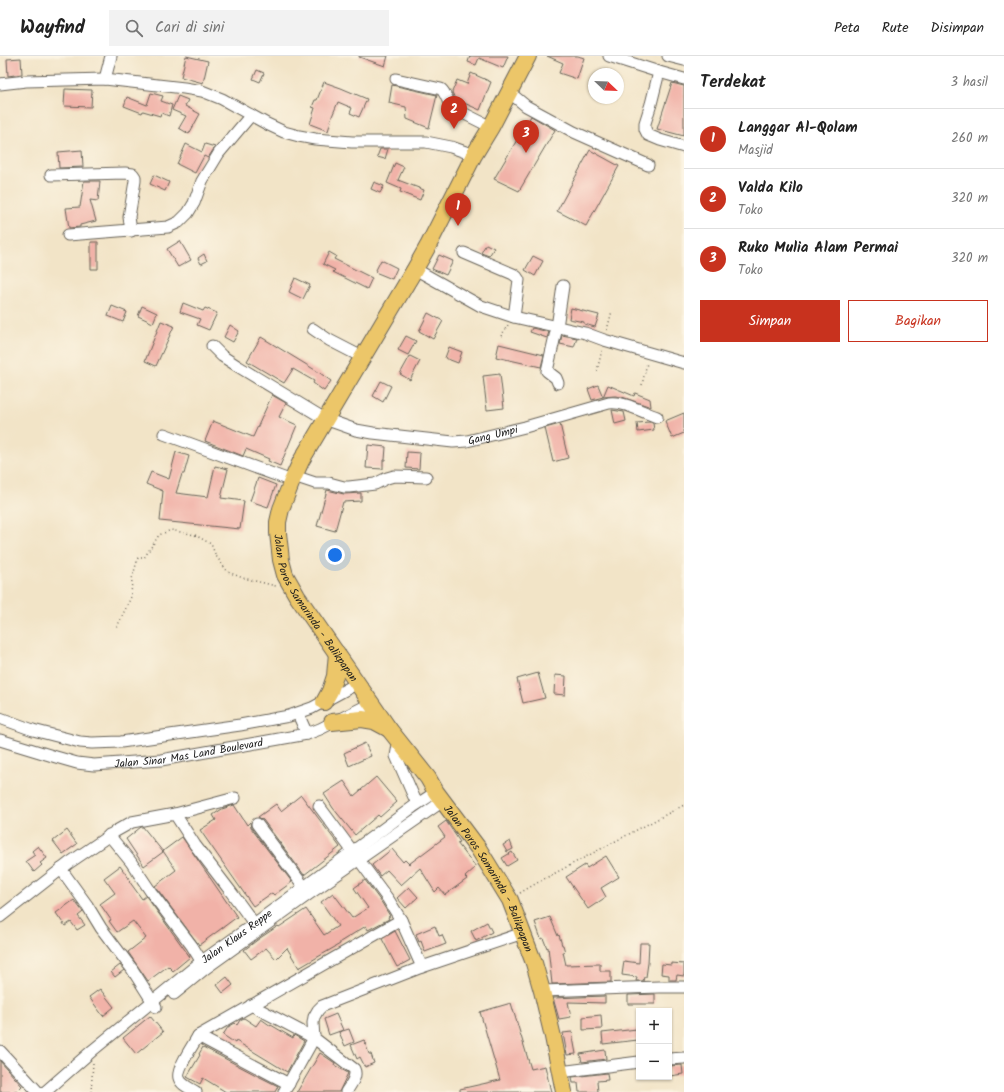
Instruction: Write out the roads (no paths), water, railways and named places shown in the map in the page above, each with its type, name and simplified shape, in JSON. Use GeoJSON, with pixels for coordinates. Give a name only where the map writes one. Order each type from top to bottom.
{"type":"FeatureCollection","features":[{"type":"Feature","properties":{"kind":"highway","name":"Jalan Poros Samarinda - Balikpapan"},"geometry":{"type":"LineString","coordinates":[[528,56],[491,127],[474,155],[428,246],[301,461],[281,509],[278,522],[278,533],[281,560],[285,575],[297,596],[394,734],[428,778],[478,848],[510,900],[534,963],[542,991],[564,1092]]}},
{"type":"Feature","properties":{"kind":"highway"},"geometry":{"type":"LineString","coordinates":[[324,702],[330,692],[335,676],[337,653]]}},
{"type":"Feature","properties":{"kind":"highway"},"geometry":{"type":"LineString","coordinates":[[332,722],[362,719],[374,721],[394,734]]}},
{"type":"Feature","properties":{"kind":"street"},"geometry":{"type":"LineString","coordinates":[[106,79],[111,56]]}},
{"type":"Feature","properties":{"kind":"street"},"geometry":{"type":"LineString","coordinates":[[609,56],[684,79]]}},
{"type":"Feature","properties":{"kind":"street"},"geometry":{"type":"LineString","coordinates":[[668,56],[684,60]]}},
{"type":"Feature","properties":{"kind":"street"},"geometry":{"type":"LineString","coordinates":[[659,72],[645,123],[645,129],[648,135],[684,147]]}},
{"type":"Feature","properties":{"kind":"street"},"geometry":{"type":"LineString","coordinates":[[0,84],[26,81],[106,79],[184,88],[202,91],[222,99],[284,132],[315,139],[352,142],[426,142],[451,147],[474,155]]}},
{"type":"Feature","properties":{"kind":"street"},"geometry":{"type":"LineString","coordinates":[[396,79],[441,89],[453,108],[491,127]]}},
{"type":"Feature","properties":{"kind":"street"},"geometry":{"type":"LineString","coordinates":[[509,92],[526,106],[567,129],[648,165]]}},
{"type":"Feature","properties":{"kind":"street"},"geometry":{"type":"LineString","coordinates":[[68,235],[168,227],[179,222],[188,213],[194,203],[202,181],[219,153],[251,115]]}},
{"type":"Feature","properties":{"kind":"street"},"geometry":{"type":"LineString","coordinates":[[50,175],[133,174],[135,180],[129,217],[131,231]]}},
{"type":"Feature","properties":{"kind":"street"},"geometry":{"type":"LineString","coordinates":[[464,253],[517,276],[519,280],[514,317]]}},
{"type":"Feature","properties":{"kind":"street"},"geometry":{"type":"LineString","coordinates":[[415,269],[481,306],[514,317],[585,333],[649,354],[684,363]]}},
{"type":"Feature","properties":{"kind":"street"},"geometry":{"type":"LineString","coordinates":[[558,383],[556,378],[547,371],[557,327],[563,286]]}},
{"type":"Feature","properties":{"kind":"street"},"geometry":{"type":"LineString","coordinates":[[313,329],[329,340],[362,357]]}},
{"type":"Feature","properties":{"kind":"street","name":"Gang Umpi"},"geometry":{"type":"LineString","coordinates":[[212,346],[239,368],[326,419],[356,430],[372,433],[453,442],[467,441],[525,427],[615,402],[657,417]]}},
{"type":"Feature","properties":{"kind":"street"},"geometry":{"type":"LineString","coordinates":[[164,434],[293,479],[315,483],[329,483],[349,487],[375,484],[394,476],[426,476]]}},
{"type":"Feature","properties":{"kind":"street","name":"Jalan Sinar Mas Land Boulevard"},"geometry":{"type":"LineString","coordinates":[[0,718],[33,730],[80,742],[121,742],[298,714],[324,702],[358,683]]}},
{"type":"Feature","properties":{"kind":"street","name":"Jalan Sinar Mas Land Boulevard"},"geometry":{"type":"LineString","coordinates":[[0,740],[77,763],[94,765],[161,760],[307,734],[372,703]]}},
{"type":"Feature","properties":{"kind":"street"},"geometry":{"type":"LineString","coordinates":[[298,714],[307,734]]}},
{"type":"Feature","properties":{"kind":"street"},"geometry":{"type":"LineString","coordinates":[[394,734],[396,756],[421,817]]}},
{"type":"Feature","properties":{"kind":"street","name":"Jalan Klaus Reppe"},"geometry":{"type":"LineString","coordinates":[[45,1092],[88,1054],[204,965],[356,855],[415,805],[440,796]]}},
{"type":"Feature","properties":{"kind":"street","name":"Jalan Klaus Reppe"},"geometry":{"type":"LineString","coordinates":[[356,855],[421,817],[440,796]]}},
{"type":"Feature","properties":{"kind":"street"},"geometry":{"type":"LineString","coordinates":[[0,917],[61,869],[109,835],[132,822],[175,814],[235,798]]}},
{"type":"Feature","properties":{"kind":"street"},"geometry":{"type":"LineString","coordinates":[[319,806],[388,899],[401,920],[422,967]]}},
{"type":"Feature","properties":{"kind":"street"},"geometry":{"type":"LineString","coordinates":[[175,814],[195,845],[256,928]]}},
{"type":"Feature","properties":{"kind":"street"},"geometry":{"type":"LineString","coordinates":[[258,824],[307,890]]}},
{"type":"Feature","properties":{"kind":"street"},"geometry":{"type":"LineString","coordinates":[[109,835],[131,862],[204,965]]}},
{"type":"Feature","properties":{"kind":"street"},"geometry":{"type":"LineString","coordinates":[[61,869],[155,1004]]}},
{"type":"Feature","properties":{"kind":"street"},"geometry":{"type":"LineString","coordinates":[[196,1092],[183,1084],[178,1076],[180,1068],[198,1036],[401,920]]}},
{"type":"Feature","properties":{"kind":"street"},"geometry":{"type":"LineString","coordinates":[[198,1036],[286,1088],[314,1038],[314,1017],[322,1006],[422,967],[523,933]]}},
{"type":"Feature","properties":{"kind":"street"},"geometry":{"type":"LineString","coordinates":[[542,991],[684,987]]}},
{"type":"Feature","properties":{"kind":"street","name":"Jalan Klaus Reppe"},"geometry":{"type":"LineString","coordinates":[[56,1092],[142,1018],[155,1004]]}},
{"type":"Feature","properties":{"kind":"street"},"geometry":{"type":"LineString","coordinates":[[251,1005],[314,1038],[354,1069],[356,1076],[346,1092]]}},
{"type":"Feature","properties":{"kind":"street"},"geometry":{"type":"LineString","coordinates":[[0,1051],[38,1092]]}},
{"type":"Feature","properties":{"kind":"street"},"geometry":{"type":"LineString","coordinates":[[672,1059],[684,1058]]}},
{"type":"Feature","properties":{"kind":"street"},"geometry":{"type":"LineString","coordinates":[[560,1072],[636,1062]]}},
{"type":"Feature","properties":{"kind":"place","name":"Valda Kilo"},"geometry":{"type":"Point","coordinates":[454,129]}},
{"type":"Feature","properties":{"kind":"place","name":"Ruko Mulia Alam Permai"},"geometry":{"type":"Point","coordinates":[526,153]}},
{"type":"Feature","properties":{"kind":"place","name":"Langgar Al-Qolam"},"geometry":{"type":"Point","coordinates":[458,226]}}]}
